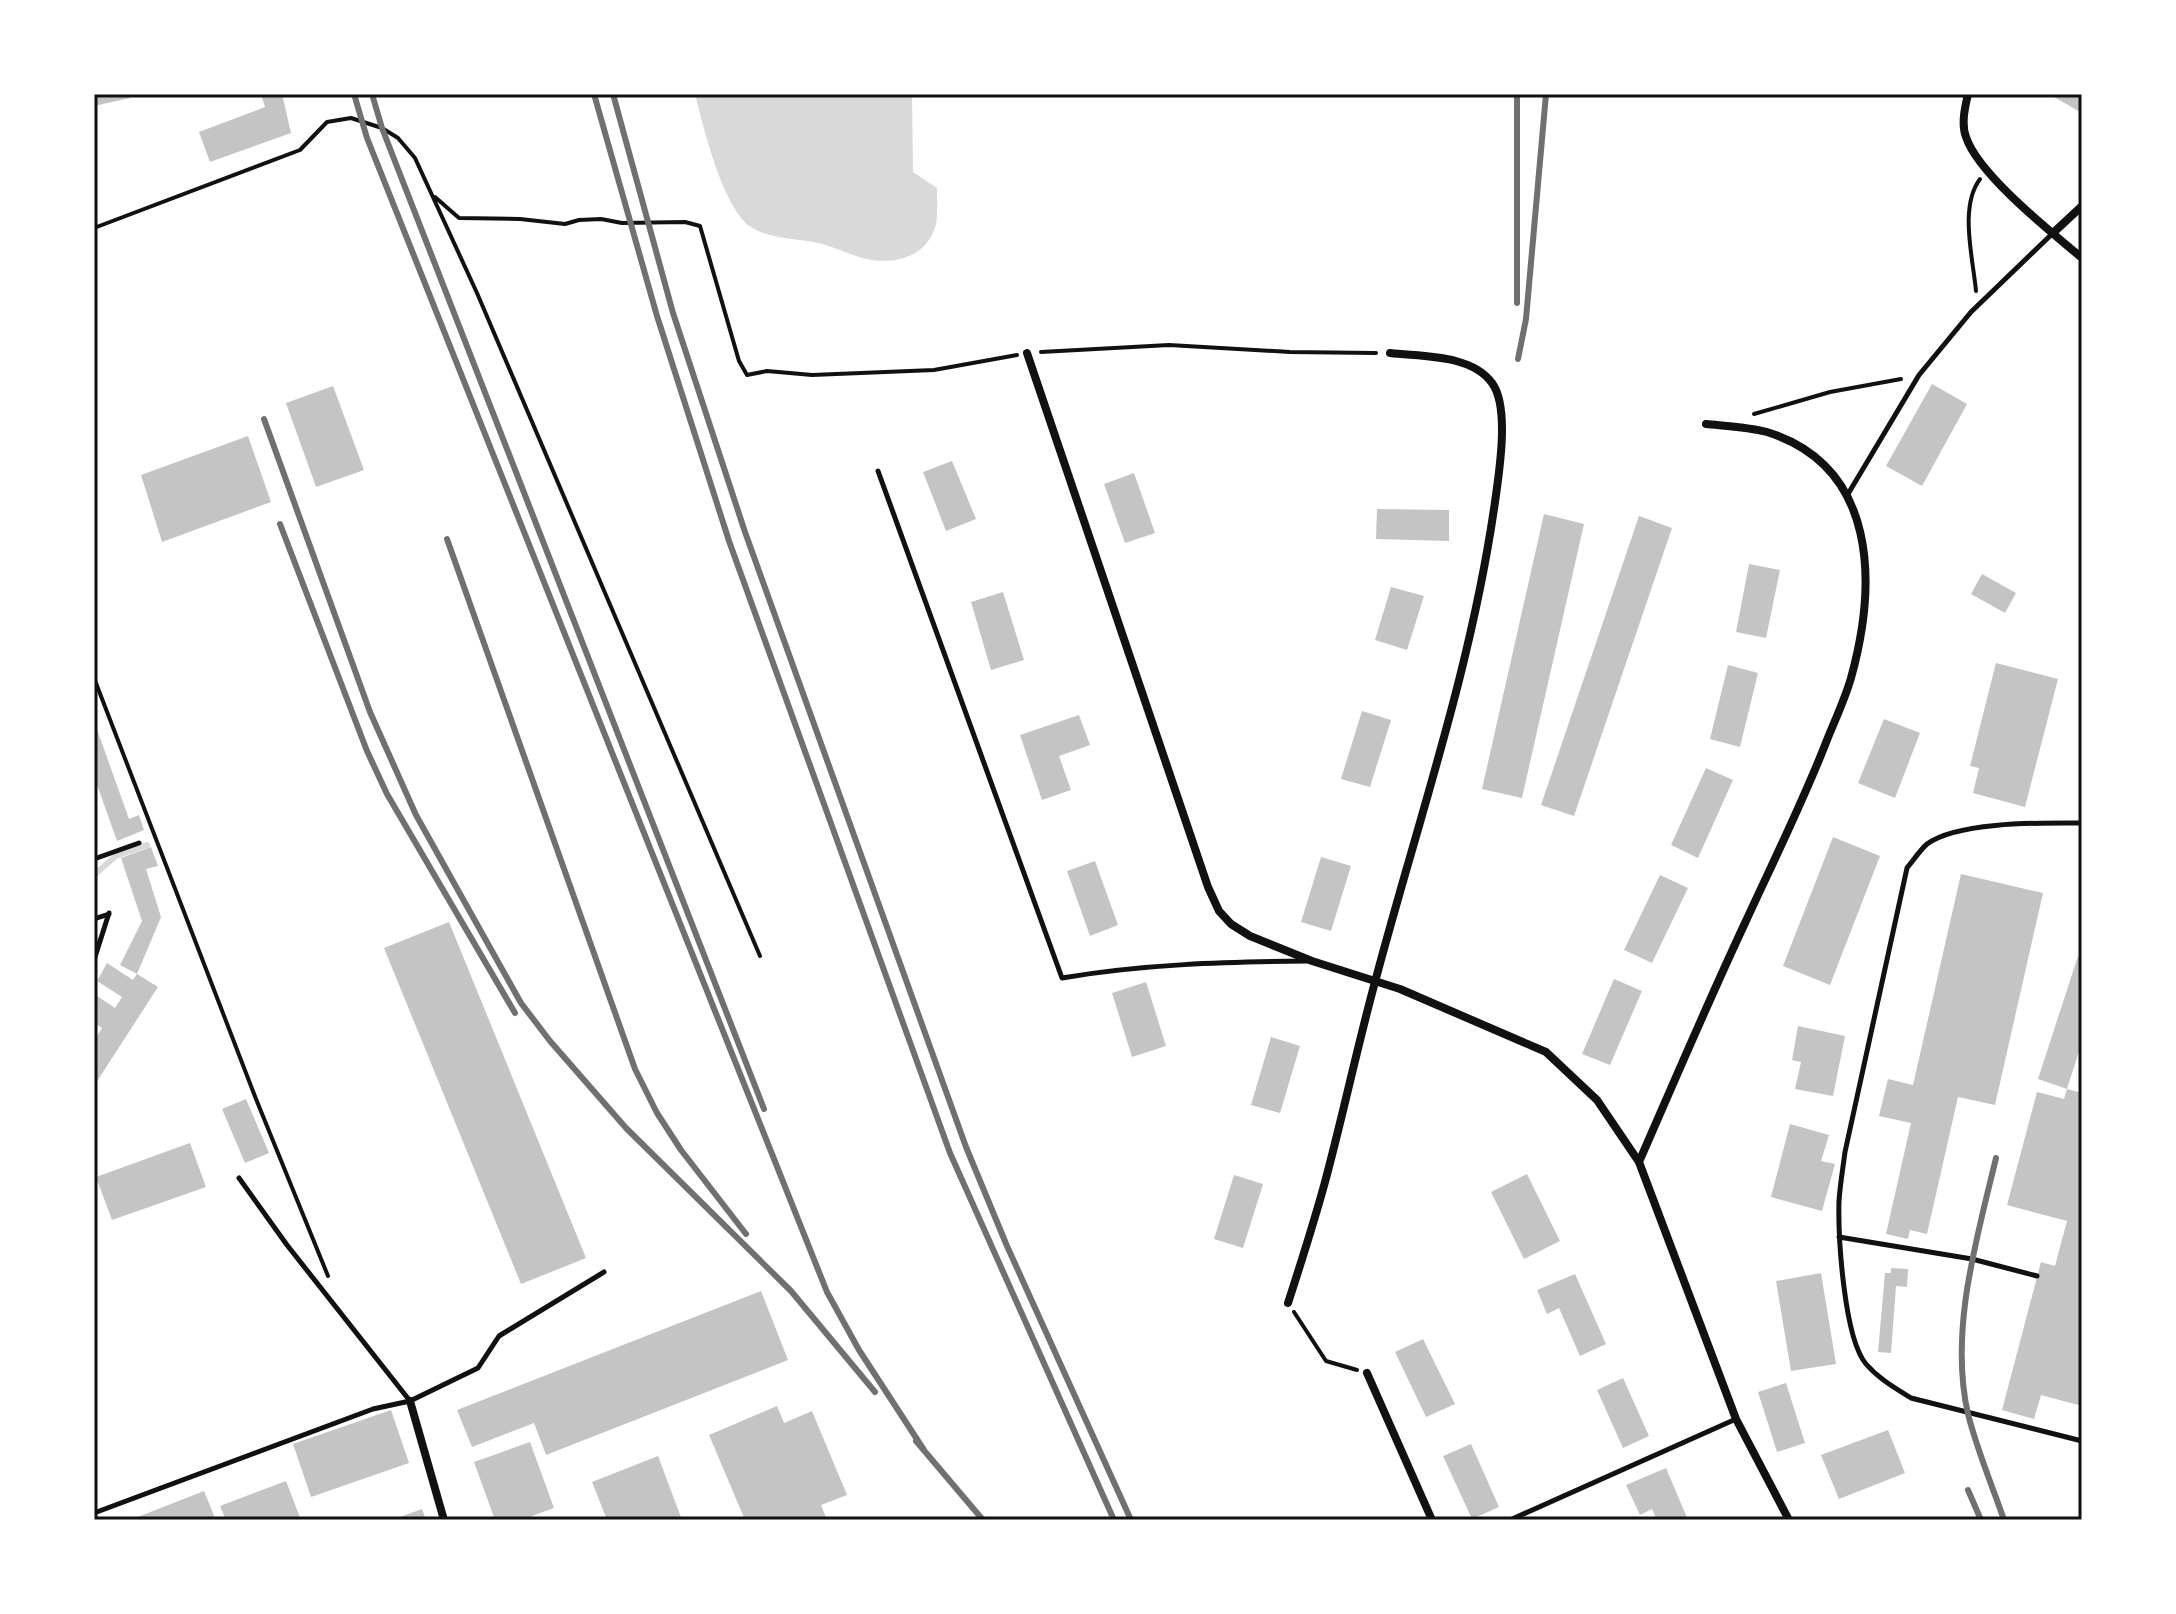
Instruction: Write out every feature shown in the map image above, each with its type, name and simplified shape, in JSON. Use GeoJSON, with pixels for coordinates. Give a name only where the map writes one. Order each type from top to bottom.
{"type":"FeatureCollection","features":[{"type":"Feature","properties":{"kind":"street"},"geometry":{"type":"LineString","coordinates":[[1968,94],[1965,135],[1987,171],[2082,258]]}},
{"type":"Feature","properties":{"kind":"street"},"geometry":{"type":"LineString","coordinates":[[2053,233],[2082,206]]}},
{"type":"Feature","properties":{"kind":"street"},"geometry":{"type":"LineString","coordinates":[[1027,353],[1208,887],[1219,911],[1231,924],[1250,936],[1312,961],[1400,989],[1546,1052],[1597,1100],[1639,1162],[1736,1419],[1789,1520]]}},
{"type":"Feature","properties":{"kind":"street"},"geometry":{"type":"LineString","coordinates":[[1288,1303],[1325,1183],[1375,981],[1465,665],[1485,576],[1502,452],[1500,404],[1493,384],[1478,371],[1457,361],[1390,353]]}},
{"type":"Feature","properties":{"kind":"street"},"geometry":{"type":"LineString","coordinates":[[1639,1162],[1717,982],[1809,787],[1851,680],[1862,628],[1863,537],[1848,494],[1831,472],[1803,448],[1766,432],[1706,424]]}},
{"type":"Feature","properties":{"kind":"street"},"geometry":{"type":"LineString","coordinates":[[1367,1373],[1432,1520]]}},
{"type":"Feature","properties":{"kind":"street"},"geometry":{"type":"LineString","coordinates":[[410,1401],[444,1520]]}},
{"type":"Feature","properties":{"kind":"lane"},"geometry":{"type":"LineString","coordinates":[[1848,494],[1919,375],[1971,312],[2053,233]]}},
{"type":"Feature","properties":{"kind":"lane"},"geometry":{"type":"LineString","coordinates":[[878,471],[1062,978],[1139,966],[1312,961]]}},
{"type":"Feature","properties":{"kind":"lane"},"geometry":{"type":"LineString","coordinates":[[2082,823],[1997,826],[1958,831],[1928,844],[1907,868],[1845,1152],[1839,1199],[1839,1237],[1854,1342],[1865,1363],[1886,1384],[1911,1398],[2082,1441]]}},
{"type":"Feature","properties":{"kind":"lane"},"geometry":{"type":"LineString","coordinates":[[94,859],[139,843]]}},
{"type":"Feature","properties":{"kind":"lane"},"geometry":{"type":"LineString","coordinates":[[94,919],[109,913],[94,960]]}},
{"type":"Feature","properties":{"kind":"lane"},"geometry":{"type":"LineString","coordinates":[[239,1178],[287,1245],[410,1401]]}},
{"type":"Feature","properties":{"kind":"lane"},"geometry":{"type":"LineString","coordinates":[[1839,1237],[1972,1259],[2037,1276]]}},
{"type":"Feature","properties":{"kind":"lane"},"geometry":{"type":"LineString","coordinates":[[94,1513],[373,1409],[410,1401],[478,1368],[499,1336],[604,1272]]}},
{"type":"Feature","properties":{"kind":"lane"},"geometry":{"type":"LineString","coordinates":[[1510,1520],[1736,1419]]}},
{"type":"Feature","properties":{"kind":"path"},"geometry":{"type":"LineString","coordinates":[[94,228],[300,150],[327,122],[351,118],[382,128],[398,138],[415,158],[483,307],[760,956]]}},
{"type":"Feature","properties":{"kind":"path"},"geometry":{"type":"LineString","coordinates":[[1971,312],[1976,295],[1970,224],[1972,195],[1975,185],[1987,171]]}},
{"type":"Feature","properties":{"kind":"path"},"geometry":{"type":"LineString","coordinates":[[433,196],[459,218],[520,219],[565,224],[601,219],[622,223],[685,222],[700,226],[739,361],[747,375],[767,371],[812,375],[934,370],[1027,353],[1169,345],[1290,352],[1390,353]]}},
{"type":"Feature","properties":{"kind":"path"},"geometry":{"type":"LineString","coordinates":[[1750,416],[1830,392],[1919,375]]}},
{"type":"Feature","properties":{"kind":"path"},"geometry":{"type":"LineString","coordinates":[[94,678],[332,1287]]}},
{"type":"Feature","properties":{"kind":"path"},"geometry":{"type":"LineString","coordinates":[[1288,1303],[1326,1361],[1367,1373]]}},
{"type":"Feature","properties":{"kind":"shaded area"},"geometry":{"type":"Polygon","coordinates":[[[695,94],[912,94],[913,172],[937,188],[937,220],[932,236],[917,252],[885,261],[862,258],[822,244],[776,237],[751,227],[741,217],[723,185],[695,94]]]}},
{"type":"Feature","properties":{"kind":"building"},"geometry":{"type":"Polygon","coordinates":[[[94,94],[130,94],[130,98],[94,106],[94,94]]]}},
{"type":"Feature","properties":{"kind":"building"},"geometry":{"type":"Polygon","coordinates":[[[261,94],[282,94],[291,133],[210,162],[199,132],[265,107],[261,94]]]}},
{"type":"Feature","properties":{"kind":"building"},"geometry":{"type":"Polygon","coordinates":[[[2056,94],[2082,94],[2082,113],[2054,97],[2056,94]]]}},
{"type":"Feature","properties":{"kind":"building"},"geometry":{"type":"Polygon","coordinates":[[[1932,384],[1967,404],[1922,486],[1886,466],[1932,384]]]}},
{"type":"Feature","properties":{"kind":"building"},"geometry":{"type":"Polygon","coordinates":[[[333,386],[364,470],[316,487],[286,403],[333,386]]]}},
{"type":"Feature","properties":{"kind":"building"},"geometry":{"type":"Polygon","coordinates":[[[248,436],[271,502],[162,542],[141,475],[248,436]]]}},
{"type":"Feature","properties":{"kind":"building"},"geometry":{"type":"Polygon","coordinates":[[[952,461],[976,519],[946,531],[923,472],[952,461]]]}},
{"type":"Feature","properties":{"kind":"building"},"geometry":{"type":"Polygon","coordinates":[[[1134,473],[1155,533],[1125,543],[1104,484],[1134,473]]]}},
{"type":"Feature","properties":{"kind":"building"},"geometry":{"type":"Polygon","coordinates":[[[1377,509],[1449,510],[1449,541],[1376,539],[1377,509]]]}},
{"type":"Feature","properties":{"kind":"building"},"geometry":{"type":"Polygon","coordinates":[[[1544,514],[1584,524],[1522,798],[1482,789],[1544,514]]]}},
{"type":"Feature","properties":{"kind":"building"},"geometry":{"type":"Polygon","coordinates":[[[1639,516],[1672,528],[1574,816],[1541,805],[1639,516]]]}},
{"type":"Feature","properties":{"kind":"building"},"geometry":{"type":"Polygon","coordinates":[[[1749,564],[1780,570],[1766,638],[1736,632],[1749,564]]]}},
{"type":"Feature","properties":{"kind":"building"},"geometry":{"type":"Polygon","coordinates":[[[1982,574],[2016,593],[2005,613],[1971,594],[1982,574]]]}},
{"type":"Feature","properties":{"kind":"building"},"geometry":{"type":"Polygon","coordinates":[[[1391,587],[1424,596],[1407,650],[1375,640],[1391,587]]]}},
{"type":"Feature","properties":{"kind":"building"},"geometry":{"type":"Polygon","coordinates":[[[1003,592],[1024,660],[991,670],[971,602],[1003,592]]]}},
{"type":"Feature","properties":{"kind":"building"},"geometry":{"type":"Polygon","coordinates":[[[1996,663],[2058,679],[2025,807],[1973,793],[1979,768],[1970,766],[1996,663]]]}},
{"type":"Feature","properties":{"kind":"building"},"geometry":{"type":"Polygon","coordinates":[[[1728,665],[1758,673],[1740,747],[1710,739],[1728,665]]]}},
{"type":"Feature","properties":{"kind":"building"},"geometry":{"type":"Polygon","coordinates":[[[1362,711],[1391,720],[1370,787],[1341,779],[1362,711]]]}},
{"type":"Feature","properties":{"kind":"building"},"geometry":{"type":"Polygon","coordinates":[[[1079,715],[1090,745],[1059,756],[1071,790],[1042,800],[1020,735],[1079,715]]]}},
{"type":"Feature","properties":{"kind":"building"},"geometry":{"type":"Polygon","coordinates":[[[1884,719],[1920,733],[1895,798],[1858,783],[1884,719]]]}},
{"type":"Feature","properties":{"kind":"building"},"geometry":{"type":"Polygon","coordinates":[[[94,721],[129,819],[139,815],[144,830],[117,841],[94,776],[94,721]]]}},
{"type":"Feature","properties":{"kind":"building"},"geometry":{"type":"Polygon","coordinates":[[[1706,768],[1733,780],[1698,858],[1671,845],[1706,768]]]}},
{"type":"Feature","properties":{"kind":"building"},"geometry":{"type":"Polygon","coordinates":[[[1833,837],[1880,856],[1830,985],[1783,966],[1833,837]]]}},
{"type":"Feature","properties":{"kind":"building"},"geometry":{"type":"Polygon","coordinates":[[[151,847],[158,866],[146,869],[161,917],[137,974],[120,965],[142,921],[121,858],[151,847]]]}},
{"type":"Feature","properties":{"kind":"building"},"geometry":{"type":"Polygon","coordinates":[[[1321,857],[1351,866],[1331,931],[1301,922],[1321,857]]]}},
{"type":"Feature","properties":{"kind":"building"},"geometry":{"type":"Polygon","coordinates":[[[1095,861],[1118,925],[1090,936],[1067,871],[1095,861]]]}},
{"type":"Feature","properties":{"kind":"building"},"geometry":{"type":"Polygon","coordinates":[[[1961,874],[2043,893],[1995,1105],[1958,1097],[1927,1234],[1910,1230],[1908,1239],[1886,1234],[1911,1123],[1879,1116],[1888,1079],[1913,1085],[1961,874]]]}},
{"type":"Feature","properties":{"kind":"building"},"geometry":{"type":"Polygon","coordinates":[[[1660,875],[1688,888],[1652,963],[1624,950],[1660,875]]]}},
{"type":"Feature","properties":{"kind":"building"},"geometry":{"type":"Polygon","coordinates":[[[449,922],[586,1258],[521,1284],[384,948],[449,922]]]}},
{"type":"Feature","properties":{"kind":"building"},"geometry":{"type":"Polygon","coordinates":[[[2078,956],[2082,958],[2082,1042],[2067,1089],[2038,1079],[2078,956]]]}},
{"type":"Feature","properties":{"kind":"building"},"geometry":{"type":"Polygon","coordinates":[[[107,963],[133,980],[137,974],[158,987],[94,1086],[94,1041],[102,1028],[94,1023],[94,994],[115,1008],[122,997],[97,981],[107,963]]]}},
{"type":"Feature","properties":{"kind":"building"},"geometry":{"type":"Polygon","coordinates":[[[1614,979],[1642,991],[1610,1065],[1582,1054],[1614,979]]]}},
{"type":"Feature","properties":{"kind":"building"},"geometry":{"type":"Polygon","coordinates":[[[1146,982],[1166,1046],[1132,1057],[1112,993],[1146,982]]]}},
{"type":"Feature","properties":{"kind":"building"},"geometry":{"type":"Polygon","coordinates":[[[1798,1026],[1845,1036],[1833,1096],[1795,1089],[1801,1062],[1792,1060],[1798,1026]]]}},
{"type":"Feature","properties":{"kind":"building"},"geometry":{"type":"Polygon","coordinates":[[[1271,1037],[1300,1046],[1280,1113],[1251,1105],[1271,1037]]]}},
{"type":"Feature","properties":{"kind":"building"},"geometry":{"type":"Polygon","coordinates":[[[2067,1089],[2082,1093],[2082,1406],[2041,1395],[2034,1419],[2002,1410],[2041,1262],[2055,1266],[2067,1221],[2007,1205],[2037,1092],[2064,1099],[2067,1089]]]}},
{"type":"Feature","properties":{"kind":"building"},"geometry":{"type":"Polygon","coordinates":[[[246,1099],[269,1153],[245,1163],[222,1109],[246,1099]]]}},
{"type":"Feature","properties":{"kind":"building"},"geometry":{"type":"Polygon","coordinates":[[[1790,1124],[1829,1135],[1821,1161],[1835,1164],[1822,1211],[1771,1197],[1790,1124]]]}},
{"type":"Feature","properties":{"kind":"building"},"geometry":{"type":"Polygon","coordinates":[[[190,1143],[206,1187],[112,1220],[96,1177],[190,1143]]]}},
{"type":"Feature","properties":{"kind":"building"},"geometry":{"type":"Polygon","coordinates":[[[1527,1174],[1560,1241],[1524,1259],[1491,1192],[1527,1174]]]}},
{"type":"Feature","properties":{"kind":"building"},"geometry":{"type":"Polygon","coordinates":[[[1234,1175],[1263,1184],[1243,1248],[1214,1239],[1234,1175]]]}},
{"type":"Feature","properties":{"kind":"building"},"geometry":{"type":"Polygon","coordinates":[[[1891,1268],[1908,1269],[1907,1287],[1896,1286],[1891,1353],[1878,1352],[1885,1273],[1891,1273],[1891,1268]]]}},
{"type":"Feature","properties":{"kind":"building"},"geometry":{"type":"Polygon","coordinates":[[[1821,1273],[1836,1364],[1791,1371],[1776,1281],[1821,1273]]]}},
{"type":"Feature","properties":{"kind":"building"},"geometry":{"type":"Polygon","coordinates":[[[1575,1274],[1606,1344],[1580,1356],[1559,1308],[1547,1314],[1537,1290],[1575,1274]]]}},
{"type":"Feature","properties":{"kind":"building"},"geometry":{"type":"Polygon","coordinates":[[[761,1291],[788,1360],[546,1455],[534,1423],[472,1447],[457,1410],[761,1291]]]}},
{"type":"Feature","properties":{"kind":"building"},"geometry":{"type":"Polygon","coordinates":[[[1423,1339],[1455,1404],[1426,1417],[1395,1352],[1423,1339]]]}},
{"type":"Feature","properties":{"kind":"building"},"geometry":{"type":"Polygon","coordinates":[[[1623,1378],[1649,1436],[1623,1448],[1597,1390],[1623,1378]]]}},
{"type":"Feature","properties":{"kind":"building"},"geometry":{"type":"Polygon","coordinates":[[[1786,1383],[1805,1443],[1777,1452],[1758,1392],[1786,1383]]]}},
{"type":"Feature","properties":{"kind":"building"},"geometry":{"type":"Polygon","coordinates":[[[777,1406],[784,1423],[812,1411],[847,1495],[821,1505],[827,1520],[745,1520],[709,1435],[777,1406]]]}},
{"type":"Feature","properties":{"kind":"building"},"geometry":{"type":"Polygon","coordinates":[[[391,1410],[409,1463],[311,1497],[293,1444],[391,1410]]]}},
{"type":"Feature","properties":{"kind":"building"},"geometry":{"type":"Polygon","coordinates":[[[1888,1430],[1905,1473],[1839,1499],[1821,1455],[1888,1430]]]}},
{"type":"Feature","properties":{"kind":"building"},"geometry":{"type":"Polygon","coordinates":[[[530,1442],[554,1508],[521,1520],[495,1520],[474,1462],[530,1442]]]}},
{"type":"Feature","properties":{"kind":"building"},"geometry":{"type":"Polygon","coordinates":[[[1471,1444],[1499,1507],[1472,1519],[1443,1456],[1471,1444]]]}},
{"type":"Feature","properties":{"kind":"building"},"geometry":{"type":"Polygon","coordinates":[[[658,1456],[682,1520],[607,1520],[592,1482],[658,1456]]]}},
{"type":"Feature","properties":{"kind":"building"},"geometry":{"type":"Polygon","coordinates":[[[1666,1468],[1688,1520],[1657,1520],[1652,1509],[1640,1515],[1626,1485],[1666,1468]]]}},
{"type":"Feature","properties":{"kind":"building"},"geometry":{"type":"Polygon","coordinates":[[[286,1481],[301,1520],[226,1520],[220,1506],[286,1481]]]}},
{"type":"Feature","properties":{"kind":"building"},"geometry":{"type":"Polygon","coordinates":[[[204,1491],[215,1518],[130,1520],[204,1491]]]}},
{"type":"Feature","properties":{"kind":"building"},"geometry":{"type":"Polygon","coordinates":[[[422,1509],[426,1520],[392,1520],[422,1509]]]}},
{"type":"Feature","properties":{"kind":"waterway"},"geometry":{"type":"LineString","coordinates":[[94,875],[116,856],[147,845]]}},
{"type":"Feature","properties":{"kind":"railway"},"geometry":{"type":"LineString","coordinates":[[354,94],[367,138],[827,1292],[859,1350],[924,1450]]}},
{"type":"Feature","properties":{"kind":"railway"},"geometry":{"type":"LineString","coordinates":[[372,94],[382,128],[764,1109]]}},
{"type":"Feature","properties":{"kind":"railway"},"geometry":{"type":"LineString","coordinates":[[594,94],[657,316],[729,541],[950,1153],[1114,1520]]}},
{"type":"Feature","properties":{"kind":"railway"},"geometry":{"type":"LineString","coordinates":[[613,94],[673,313],[745,532],[966,1147],[1007,1246],[1131,1520]]}},
{"type":"Feature","properties":{"kind":"railway"},"geometry":{"type":"LineString","coordinates":[[1517,94],[1517,303]]}},
{"type":"Feature","properties":{"kind":"railway"},"geometry":{"type":"LineString","coordinates":[[1518,359],[1526,319],[1546,94]]}},
{"type":"Feature","properties":{"kind":"railway"},"geometry":{"type":"LineString","coordinates":[[264,419],[370,712],[416,815],[521,1003],[626,1128],[791,1291],[875,1392]]}},
{"type":"Feature","properties":{"kind":"railway"},"geometry":{"type":"LineString","coordinates":[[280,524],[367,751],[387,794],[515,1013]]}},
{"type":"Feature","properties":{"kind":"railway"},"geometry":{"type":"LineString","coordinates":[[447,539],[635,1069],[657,1113],[681,1150],[746,1234]]}},
{"type":"Feature","properties":{"kind":"railway"},"geometry":{"type":"LineString","coordinates":[[1996,1158],[1968,1285],[1962,1350],[1968,1414],[2004,1520]]}},
{"type":"Feature","properties":{"kind":"railway"},"geometry":{"type":"LineString","coordinates":[[916,1441],[983,1520]]}},
{"type":"Feature","properties":{"kind":"railway"},"geometry":{"type":"LineString","coordinates":[[1968,1490],[1981,1520]]}}]}
